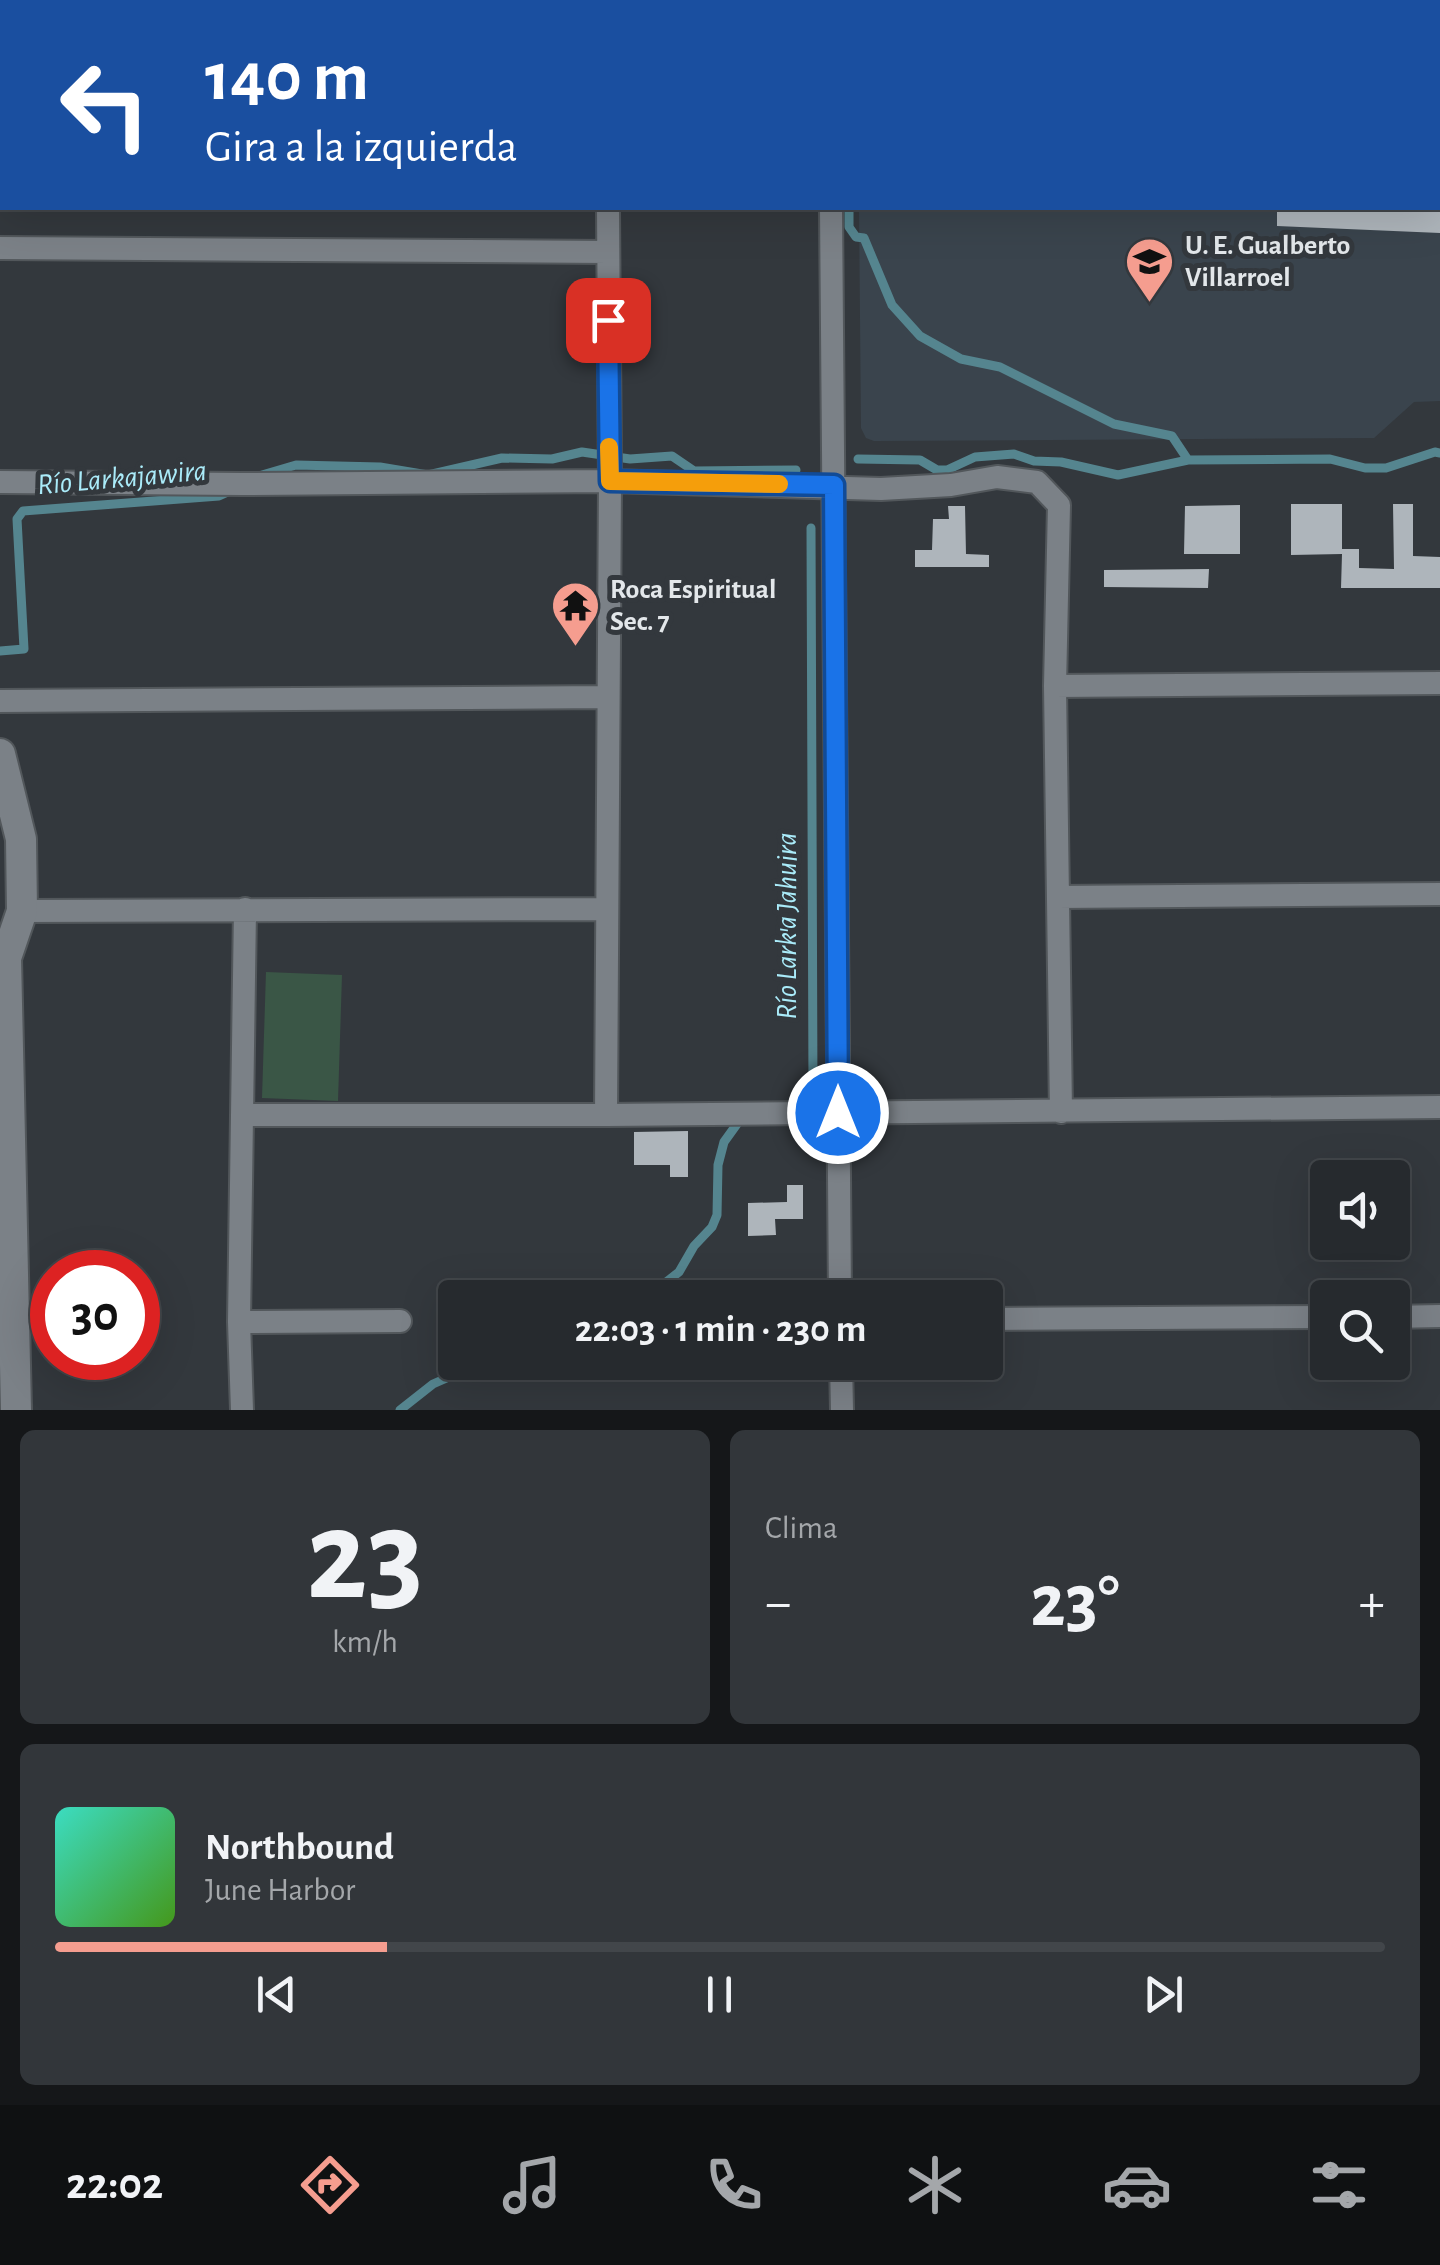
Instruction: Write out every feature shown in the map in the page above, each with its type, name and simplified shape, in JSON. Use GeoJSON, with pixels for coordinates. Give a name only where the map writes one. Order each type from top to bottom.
{"type":"FeatureCollection","features":[{"type":"Feature","properties":{"kind":"street"},"geometry":{"type":"LineString","coordinates":[[606,1115],[608,210]]}},
{"type":"Feature","properties":{"kind":"street"},"geometry":{"type":"LineString","coordinates":[[831,210],[840,1280]]}},
{"type":"Feature","properties":{"kind":"street"},"geometry":{"type":"LineString","coordinates":[[0,248],[608,252]]}},
{"type":"Feature","properties":{"kind":"street"},"geometry":{"type":"LineString","coordinates":[[0,482],[610,481],[881,488],[934,486],[997,477],[1037,482],[1059,505],[1055,686],[1060,1112]]}},
{"type":"Feature","properties":{"kind":"street"},"geometry":{"type":"LineString","coordinates":[[1055,686],[1440,683]]}},
{"type":"Feature","properties":{"kind":"street"},"geometry":{"type":"LineString","coordinates":[[0,701],[607,697]]}},
{"type":"Feature","properties":{"kind":"street"},"geometry":{"type":"LineString","coordinates":[[0,754],[10,850],[22,911],[3,956],[16,1410]]}},
{"type":"Feature","properties":{"kind":"street"},"geometry":{"type":"LineString","coordinates":[[1058,897],[1440,894]]}},
{"type":"Feature","properties":{"kind":"street"},"geometry":{"type":"LineString","coordinates":[[242,1410],[239,1322],[245,909]]}},
{"type":"Feature","properties":{"kind":"street"},"geometry":{"type":"LineString","coordinates":[[22,911],[605,909]]}},
{"type":"Feature","properties":{"kind":"street"},"geometry":{"type":"LineString","coordinates":[[242,1115],[1440,1107]]}},
{"type":"Feature","properties":{"kind":"street"},"geometry":{"type":"LineString","coordinates":[[1410,1316],[1440,1316]]}},
{"type":"Feature","properties":{"kind":"street"},"geometry":{"type":"LineString","coordinates":[[1003,1320],[1310,1317]]}},
{"type":"Feature","properties":{"kind":"street"},"geometry":{"type":"LineString","coordinates":[[239,1322],[400,1321]]}},
{"type":"Feature","properties":{"kind":"street"},"geometry":{"type":"LineString","coordinates":[[841,1380],[842,1410]]}},
{"type":"Feature","properties":{"kind":"shaded area","name":"U. E. Gualberto Villarroel"},"geometry":{"type":"Polygon","coordinates":[[[859,210],[1440,210],[1440,401],[1414,402],[1374,438],[874,441],[866,438],[861,428],[859,210]]]}},
{"type":"Feature","properties":{"kind":"green space"},"geometry":{"type":"Polygon","coordinates":[[[266,972],[342,975],[338,1101],[262,1098],[266,972]]]}},
{"type":"Feature","properties":{"kind":"building"},"geometry":{"type":"Polygon","coordinates":[[[1277,210],[1440,210],[1440,233],[1277,226],[1277,210]]]}},
{"type":"Feature","properties":{"kind":"building"},"geometry":{"type":"Polygon","coordinates":[[[1291,504],[1342,504],[1342,549],[1359,549],[1359,568],[1394,569],[1393,504],[1413,504],[1413,556],[1440,557],[1440,588],[1341,588],[1342,554],[1291,555],[1291,504]]]}},
{"type":"Feature","properties":{"kind":"building"},"geometry":{"type":"Polygon","coordinates":[[[1240,505],[1240,554],[1184,554],[1185,506],[1240,505]]]}},
{"type":"Feature","properties":{"kind":"building"},"geometry":{"type":"Polygon","coordinates":[[[948,506],[965,506],[966,554],[989,555],[989,567],[915,567],[915,550],[932,550],[933,519],[949,519],[948,506]]]}},
{"type":"Feature","properties":{"kind":"building"},"geometry":{"type":"Polygon","coordinates":[[[1209,569],[1208,588],[1104,587],[1104,570],[1209,569]]]}},
{"type":"Feature","properties":{"kind":"building"},"geometry":{"type":"Polygon","coordinates":[[[688,1131],[688,1177],[670,1177],[670,1165],[634,1165],[634,1132],[688,1131]]]}},
{"type":"Feature","properties":{"kind":"building"},"geometry":{"type":"Polygon","coordinates":[[[787,1185],[803,1185],[803,1219],[775,1219],[776,1235],[748,1236],[748,1203],[787,1202],[787,1185]]]}},
{"type":"Feature","properties":{"kind":"waterway","name":"Río Lark’a Jahuira"},"geometry":{"type":"LineString","coordinates":[[849,210],[849,227],[856,237],[864,238],[892,305],[920,336],[961,359],[1000,367],[1114,424],[1172,436],[1188,460],[1330,459],[1365,468],[1386,468],[1440,453]]}},
{"type":"Feature","properties":{"kind":"waterway","name":"Río Larkajawira"},"geometry":{"type":"LineString","coordinates":[[262,475],[296,465],[380,467],[428,475],[502,458],[552,459],[582,452],[630,459],[672,456],[694,471],[796,470]]}},
{"type":"Feature","properties":{"kind":"waterway","name":"Río Lark’a Jahuira"},"geometry":{"type":"LineString","coordinates":[[858,459],[920,460],[937,470],[947,470],[975,457],[1014,454],[1118,475],[1188,460]]}},
{"type":"Feature","properties":{"kind":"waterway","name":"Río Larkajawira"},"geometry":{"type":"LineString","coordinates":[[0,651],[24,649],[17,519],[23,511],[219,496],[230,491]]}},
{"type":"Feature","properties":{"kind":"waterway","name":"Río Lark’a Jahuira"},"geometry":{"type":"LineString","coordinates":[[796,1104],[813,1092],[811,528]]}},
{"type":"Feature","properties":{"kind":"waterway","name":"Río Lark’a Jahuira"},"geometry":{"type":"LineString","coordinates":[[669,1280],[712,1227],[717,1215],[718,1165],[724,1142],[742,1117]]}},
{"type":"Feature","properties":{"kind":"waterway","name":"Río Lark’a Jahuira"},"geometry":{"type":"LineString","coordinates":[[400,1410],[442,1380]]}},
{"type":"Feature","properties":{"kind":"slow traffic"},"geometry":{"type":"LineString","coordinates":[[609,447],[610,481],[779,484]]}},
{"type":"Feature","properties":{"kind":"place","name":"U. E. Gualberto Villarroel"},"geometry":{"type":"Point","coordinates":[1150,304]}},
{"type":"Feature","properties":{"kind":"place","name":"Roca Espiritual Sec. 7"},"geometry":{"type":"Point","coordinates":[575,648]}},
{"type":"Feature","properties":{"kind":"route"},"geometry":{"type":"LineString","coordinates":[[608,320],[610,481],[834,485],[838,1113]]}}]}
